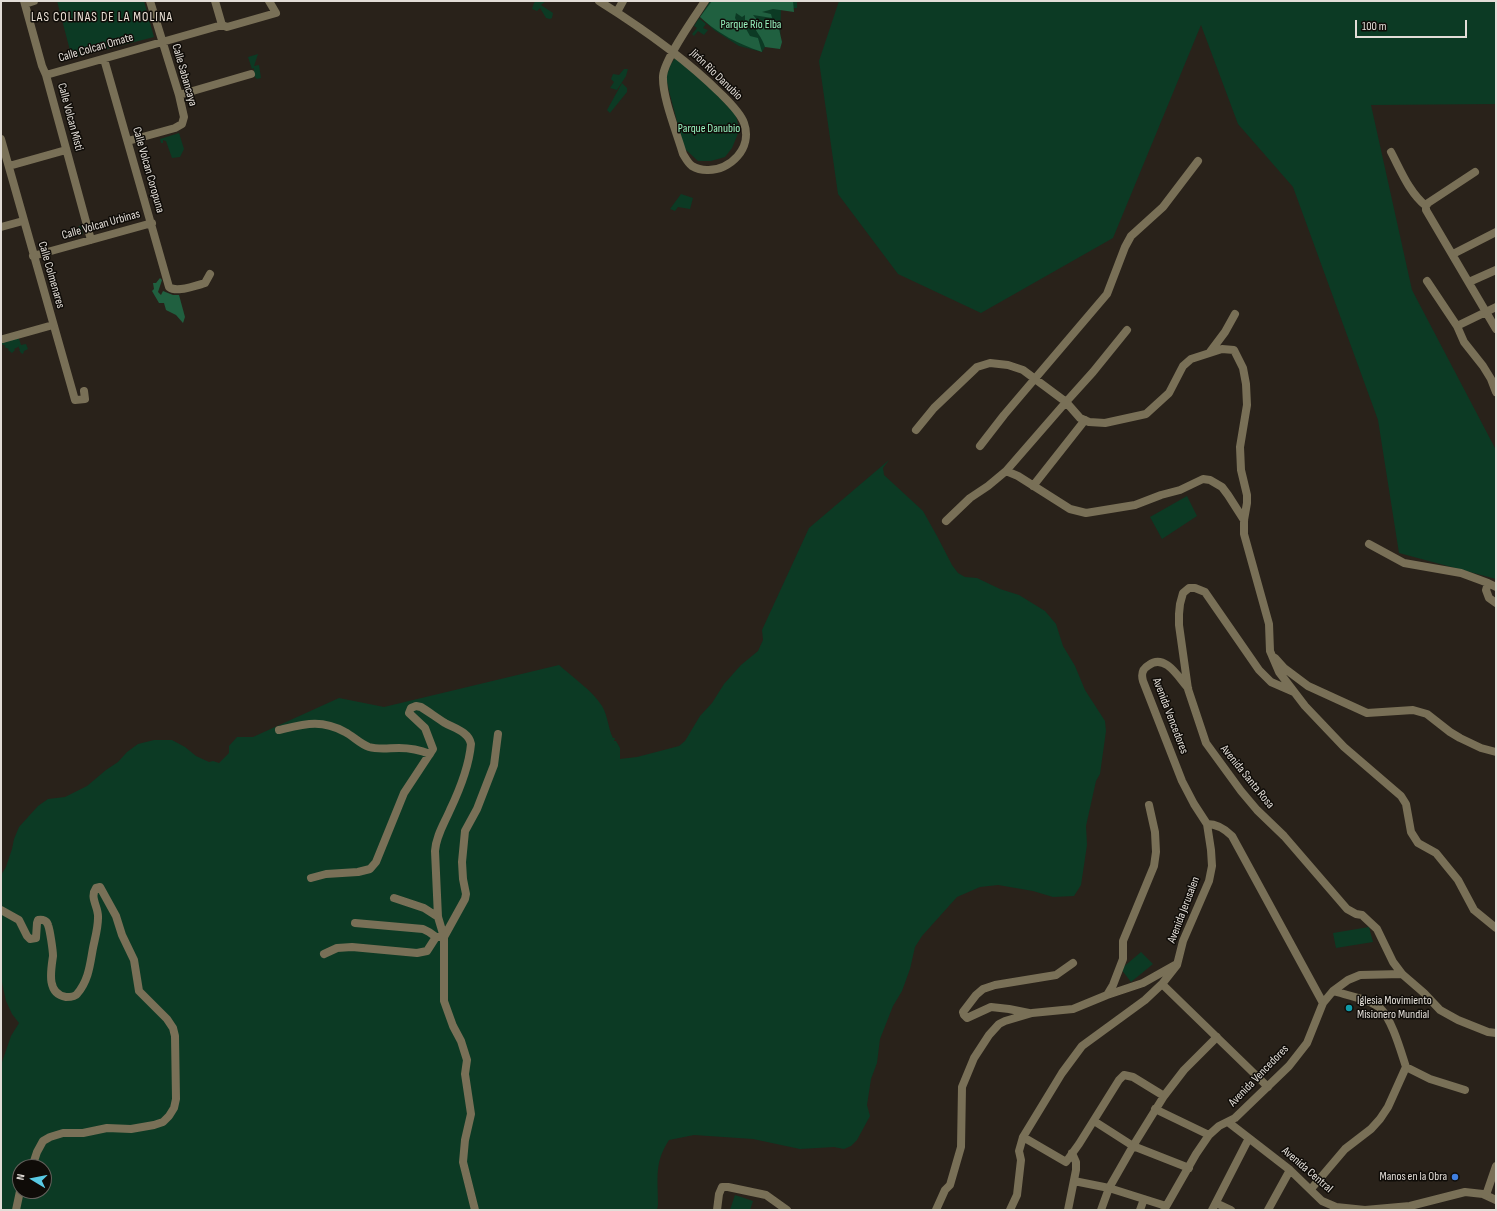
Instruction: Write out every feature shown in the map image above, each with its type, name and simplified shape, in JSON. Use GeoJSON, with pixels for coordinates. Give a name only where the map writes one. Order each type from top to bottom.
{"type":"FeatureCollection","features":[{"type":"Feature","properties":{"kind":"street"},"geometry":{"type":"LineString","coordinates":[[24,2],[34,1]]}},
{"type":"Feature","properties":{"kind":"street","name":"Calle Sabancaya"},"geometry":{"type":"LineString","coordinates":[[128,141],[175,128],[182,124],[184,117],[179,95],[150,1]]}},
{"type":"Feature","properties":{"kind":"street"},"geometry":{"type":"LineString","coordinates":[[215,1],[222,25]]}},
{"type":"Feature","properties":{"kind":"street","name":"Calle Colcan Omate"},"geometry":{"type":"LineString","coordinates":[[46,75],[222,25],[227,27],[276,13],[269,1]]}},
{"type":"Feature","properties":{"kind":"street"},"geometry":{"type":"LineString","coordinates":[[599,1],[673,51]]}},
{"type":"Feature","properties":{"kind":"street"},"geometry":{"type":"LineString","coordinates":[[616,12],[624,1]]}},
{"type":"Feature","properties":{"kind":"street","name":"Jirón Rio Danubio"},"geometry":{"type":"LineString","coordinates":[[673,51],[701,74],[727,100],[744,124],[746,134],[745,143],[741,151],[730,164],[715,170],[693,167],[683,154],[664,89],[663,75],[665,65],[673,51],[705,1]]}},
{"type":"Feature","properties":{"kind":"street","name":"Calle Volcan Misti"},"geometry":{"type":"LineString","coordinates":[[24,2],[42,66],[46,75],[91,240]]}},
{"type":"Feature","properties":{"kind":"street","name":"Calle Volcan Coropuna"},"geometry":{"type":"LineString","coordinates":[[104,59],[169,287],[178,290],[202,284],[205,283],[210,274]]}},
{"type":"Feature","properties":{"kind":"street"},"geometry":{"type":"LineString","coordinates":[[179,95],[251,74]]}},
{"type":"Feature","properties":{"kind":"street","name":"Calle Colmenares"},"geometry":{"type":"LineString","coordinates":[[1,139],[74,400],[85,399],[84,391]]}},
{"type":"Feature","properties":{"kind":"street"},"geometry":{"type":"LineString","coordinates":[[9,166],[66,150]]}},
{"type":"Feature","properties":{"kind":"street"},"geometry":{"type":"LineString","coordinates":[[1391,152],[1410,189],[1426,206],[1426,210],[1496,329]]}},
{"type":"Feature","properties":{"kind":"street"},"geometry":{"type":"LineString","coordinates":[[980,446],[1035,378],[1107,294],[1125,247],[1131,236],[1163,207],[1198,161]]}},
{"type":"Feature","properties":{"kind":"street"},"geometry":{"type":"LineString","coordinates":[[1426,206],[1428,203],[1475,172]]}},
{"type":"Feature","properties":{"kind":"street"},"geometry":{"type":"LineString","coordinates":[[1,227],[23,221]]}},
{"type":"Feature","properties":{"kind":"street","name":"Calle Volcan Urbinas"},"geometry":{"type":"LineString","coordinates":[[33,256],[152,223]]}},
{"type":"Feature","properties":{"kind":"street"},"geometry":{"type":"LineString","coordinates":[[1453,254],[1496,232]]}},
{"type":"Feature","properties":{"kind":"street"},"geometry":{"type":"LineString","coordinates":[[1469,282],[1496,270]]}},
{"type":"Feature","properties":{"kind":"street"},"geometry":{"type":"LineString","coordinates":[[1427,281],[1457,326],[1464,342],[1484,366],[1496,392]]}},
{"type":"Feature","properties":{"kind":"street"},"geometry":{"type":"LineString","coordinates":[[1457,326],[1496,307]]}},
{"type":"Feature","properties":{"kind":"street"},"geometry":{"type":"LineString","coordinates":[[1210,352],[1225,332],[1235,314]]}},
{"type":"Feature","properties":{"kind":"street"},"geometry":{"type":"LineString","coordinates":[[3,339],[53,325]]}},
{"type":"Feature","properties":{"kind":"street"},"geometry":{"type":"LineString","coordinates":[[946,521],[970,498],[988,486],[1006,471],[1093,372],[1127,330]]}},
{"type":"Feature","properties":{"kind":"street"},"geometry":{"type":"LineString","coordinates":[[916,430],[934,408],[977,367],[990,363],[1008,365],[1023,370],[1066,402],[1080,418],[1089,422],[1105,423],[1146,414],[1169,393],[1183,366],[1191,359],[1222,349],[1234,350],[1243,368],[1246,384],[1246,405],[1240,447],[1241,470],[1247,495],[1244,520],[1245,541],[1269,624],[1270,651],[1279,672],[1305,706],[1344,747],[1401,796],[1406,804],[1411,832],[1418,844],[1436,853],[1458,880],[1474,910],[1496,928]]}},
{"type":"Feature","properties":{"kind":"street"},"geometry":{"type":"LineString","coordinates":[[1033,486],[1085,420]]}},
{"type":"Feature","properties":{"kind":"street"},"geometry":{"type":"LineString","coordinates":[[1006,471],[1018,476],[1070,509],[1086,513],[1135,505],[1161,495],[1180,490],[1203,479],[1210,480],[1222,487],[1244,520]]}},
{"type":"Feature","properties":{"kind":"street"},"geometry":{"type":"LineString","coordinates":[[1369,544],[1404,563],[1461,572],[1496,587]]}},
{"type":"Feature","properties":{"kind":"street"},"geometry":{"type":"LineString","coordinates":[[1488,583],[1486,590],[1489,598],[1496,603]]}},
{"type":"Feature","properties":{"kind":"street","name":"Avenida Santa Rosa"},"geometry":{"type":"LineString","coordinates":[[1294,692],[1271,682],[1259,670],[1205,592],[1195,588],[1188,588],[1183,594],[1180,604],[1180,625],[1188,689],[1206,743],[1224,769],[1257,810],[1284,836],[1347,909],[1356,914],[1362,914],[1376,929],[1393,962],[1402,974],[1448,1016],[1488,1032],[1496,1033]]}},
{"type":"Feature","properties":{"kind":"street"},"geometry":{"type":"LineString","coordinates":[[1270,651],[1284,668],[1308,686],[1367,713],[1413,710],[1427,714],[1460,738],[1481,748],[1496,752]]}},
{"type":"Feature","properties":{"kind":"street","name":"Avenida Vencedores"},"geometry":{"type":"LineString","coordinates":[[1188,689],[1168,665],[1160,662],[1152,662],[1144,668],[1142,674],[1143,681],[1182,781],[1207,824]]}},
{"type":"Feature","properties":{"kind":"street"},"geometry":{"type":"LineString","coordinates":[[311,878],[326,874],[358,872],[370,868],[376,862],[404,793],[433,749],[425,728],[410,713],[411,708],[420,707],[458,729],[470,740],[470,752],[466,770],[436,843],[438,917],[444,1001],[467,1060],[465,1074],[471,1114],[465,1140],[463,1162],[475,1210]]}},
{"type":"Feature","properties":{"kind":"street"},"geometry":{"type":"LineString","coordinates":[[279,730],[305,724],[328,724],[368,746],[380,749],[412,749],[430,754]]}},
{"type":"Feature","properties":{"kind":"street"},"geometry":{"type":"LineString","coordinates":[[324,954],[337,948],[352,947],[417,953],[427,951],[440,937],[465,900],[466,894],[462,862],[465,831],[477,809],[494,765],[498,734]]}},
{"type":"Feature","properties":{"kind":"street"},"geometry":{"type":"LineString","coordinates":[[1107,995],[1124,959],[1123,941],[1154,866],[1156,852],[1155,832],[1149,805]]}},
{"type":"Feature","properties":{"kind":"street"},"geometry":{"type":"LineString","coordinates":[[1207,824],[1213,824],[1226,830],[1232,836],[1323,1003]]}},
{"type":"Feature","properties":{"kind":"street","name":"Avenida Jerusalen"},"geometry":{"type":"LineString","coordinates":[[1178,961],[1183,940],[1205,892],[1212,866],[1207,824]]}},
{"type":"Feature","properties":{"kind":"street"},"geometry":{"type":"LineString","coordinates":[[1,910],[19,920],[30,939],[36,938],[38,920],[41,919],[45,921],[48,925],[53,950],[50,973],[51,985],[62,996],[72,997],[77,995],[90,971],[99,916],[93,899],[96,888],[100,887],[116,916],[122,935],[134,960],[138,991],[167,1019],[173,1028],[175,1036],[176,1099],[170,1116],[163,1122],[131,1129],[107,1128],[83,1133],[63,1133],[50,1137],[43,1142],[35,1159]]}},
{"type":"Feature","properties":{"kind":"street"},"geometry":{"type":"LineString","coordinates":[[394,898],[424,908],[438,917]]}},
{"type":"Feature","properties":{"kind":"street"},"geometry":{"type":"LineString","coordinates":[[355,923],[420,928],[440,937]]}},
{"type":"Feature","properties":{"kind":"street"},"geometry":{"type":"LineString","coordinates":[[936,1210],[950,1185],[959,1154],[962,1134],[962,1088],[974,1058],[989,1035],[999,1024],[1004,1021],[1032,1013],[1073,1009],[1107,995],[1143,984],[1178,961]]}},
{"type":"Feature","properties":{"kind":"street"},"geometry":{"type":"LineString","coordinates":[[1010,1210],[1017,1196],[1021,1160],[1019,1151],[1023,1136],[1062,1073],[1082,1046],[1145,1000],[1162,984],[1178,961]]}},
{"type":"Feature","properties":{"kind":"street"},"geometry":{"type":"LineString","coordinates":[[1032,1013],[991,1008],[967,1018],[963,1012],[976,995],[983,989],[995,985],[1056,975],[1073,963]]}},
{"type":"Feature","properties":{"kind":"street","name":"Avenida Vencedores"},"geometry":{"type":"LineString","coordinates":[[1165,1208],[1196,1154],[1209,1135],[1219,1126],[1235,1118],[1289,1066],[1307,1043],[1323,1003],[1333,991],[1348,980],[1360,975],[1402,974]]}},
{"type":"Feature","properties":{"kind":"street"},"geometry":{"type":"LineString","coordinates":[[1162,984],[1268,1087]]}},
{"type":"Feature","properties":{"kind":"street"},"geometry":{"type":"LineString","coordinates":[[1333,991],[1372,1003],[1380,1008],[1386,1015],[1390,1024],[1406,1067],[1430,1079],[1465,1090]]}},
{"type":"Feature","properties":{"kind":"street"},"geometry":{"type":"LineString","coordinates":[[1101,1210],[1109,1188],[1155,1109],[1184,1070],[1217,1037]]}},
{"type":"Feature","properties":{"kind":"street"},"geometry":{"type":"LineString","coordinates":[[1311,1189],[1345,1149],[1371,1129],[1388,1107],[1406,1067]]}},
{"type":"Feature","properties":{"kind":"street"},"geometry":{"type":"LineString","coordinates":[[1023,1136],[1066,1162],[1094,1121],[1119,1080],[1124,1076],[1129,1075],[1164,1096]]}},
{"type":"Feature","properties":{"kind":"street"},"geometry":{"type":"LineString","coordinates":[[1155,1109],[1209,1135]]}},
{"type":"Feature","properties":{"kind":"street"},"geometry":{"type":"LineString","coordinates":[[1094,1121],[1133,1146],[1189,1168]]}},
{"type":"Feature","properties":{"kind":"street","name":"Avenida Central"},"geometry":{"type":"LineString","coordinates":[[1228,1122],[1290,1170],[1322,1201],[1335,1209],[1365,1210],[1404,1207],[1466,1192],[1486,1195],[1496,1200]]}},
{"type":"Feature","properties":{"kind":"street"},"geometry":{"type":"LineString","coordinates":[[1231,1210],[1214,1206],[1249,1138]]}},
{"type":"Feature","properties":{"kind":"street"},"geometry":{"type":"LineString","coordinates":[[1068,1210],[1076,1162],[1072,1153]]}},
{"type":"Feature","properties":{"kind":"street"},"geometry":{"type":"LineString","coordinates":[[1486,1195],[1496,1166]]}},
{"type":"Feature","properties":{"kind":"street"},"geometry":{"type":"LineString","coordinates":[[1268,1210],[1290,1170]]}},
{"type":"Feature","properties":{"kind":"street"},"geometry":{"type":"LineString","coordinates":[[1074,1181],[1109,1188],[1144,1199],[1165,1208]]}},
{"type":"Feature","properties":{"kind":"street"},"geometry":{"type":"LineString","coordinates":[[717,1210],[719,1194],[722,1187],[766,1194],[787,1210]]}},
{"type":"Feature","properties":{"kind":"street"},"geometry":{"type":"LineString","coordinates":[[16,1210],[18,1199]]}},
{"type":"Feature","properties":{"kind":"street"},"geometry":{"type":"LineString","coordinates":[[1140,1210],[1144,1199]]}},
{"type":"Feature","properties":{"kind":"green space"},"geometry":{"type":"Polygon","coordinates":[[[57,1],[144,1],[154,37],[72,58],[57,1]]]}},
{"type":"Feature","properties":{"kind":"green space"},"geometry":{"type":"Polygon","coordinates":[[[536,1],[546,1],[541,5],[553,13],[552,18],[546,18],[540,8],[537,11],[532,9],[536,1]]]}},
{"type":"Feature","properties":{"kind":"green space","name":"Parque Río Elba"},"geometry":{"type":"Polygon","coordinates":[[[710,1],[797,1],[797,8],[781,9],[780,43],[768,42],[762,52],[739,46],[714,30],[700,17],[710,1]]]}},
{"type":"Feature","properties":{"kind":"green space","name":"Parque Río Elba"},"geometry":{"type":"Polygon","coordinates":[[[712,1],[793,1],[794,12],[773,9],[762,12],[771,14],[772,18],[753,15],[762,26],[779,29],[782,42],[780,49],[765,47],[752,22],[745,20],[745,15],[742,17],[736,13],[735,18],[740,28],[745,27],[750,36],[758,38],[762,52],[722,34],[700,17],[712,1]]]}},
{"type":"Feature","properties":{"kind":"green space"},"geometry":{"type":"Polygon","coordinates":[[[839,1],[1496,1],[1496,104],[1371,105],[1412,290],[1496,450],[1496,579],[1399,553],[1378,420],[1293,187],[1238,124],[1201,25],[1113,238],[981,313],[898,274],[838,194],[819,61],[839,1]]]}},
{"type":"Feature","properties":{"kind":"green space"},"geometry":{"type":"Polygon","coordinates":[[[699,18],[706,24],[703,28],[708,30],[704,35],[698,31],[694,36],[692,34],[697,28],[694,26],[699,18]]]}},
{"type":"Feature","properties":{"kind":"green space"},"geometry":{"type":"Polygon","coordinates":[[[258,54],[254,66],[259,65],[261,78],[257,79],[254,76],[254,68],[252,69],[248,57],[258,54]]]}},
{"type":"Feature","properties":{"kind":"green space","name":"Parque Danubio"},"geometry":{"type":"Polygon","coordinates":[[[675,58],[691,68],[736,115],[739,130],[732,148],[725,157],[711,161],[698,161],[684,148],[666,77],[675,58]]]}},
{"type":"Feature","properties":{"kind":"green space"},"geometry":{"type":"Polygon","coordinates":[[[624,69],[628,69],[626,76],[617,90],[610,88],[614,82],[611,79],[613,74],[619,75],[624,69]]]}},
{"type":"Feature","properties":{"kind":"green space"},"geometry":{"type":"Polygon","coordinates":[[[622,83],[627,88],[627,92],[610,113],[607,110],[622,83]]]}},
{"type":"Feature","properties":{"kind":"green space"},"geometry":{"type":"Polygon","coordinates":[[[179,133],[184,149],[180,157],[172,158],[166,141],[163,140],[163,143],[161,143],[160,139],[179,133]]]}},
{"type":"Feature","properties":{"kind":"green space"},"geometry":{"type":"Polygon","coordinates":[[[681,194],[693,198],[690,209],[678,207],[675,211],[670,209],[681,194]]]}},
{"type":"Feature","properties":{"kind":"green space"},"geometry":{"type":"Polygon","coordinates":[[[81,226],[83,234],[66,239],[66,236],[61,233],[78,228],[81,226]]]}},
{"type":"Feature","properties":{"kind":"green space"},"geometry":{"type":"Polygon","coordinates":[[[160,278],[162,280],[158,292],[161,295],[163,291],[173,295],[179,295],[185,317],[183,323],[176,315],[166,310],[164,303],[159,303],[152,291],[154,289],[153,283],[156,283],[160,278]]]}},
{"type":"Feature","properties":{"kind":"green space"},"geometry":{"type":"Polygon","coordinates":[[[18,336],[21,345],[26,344],[28,349],[24,351],[23,354],[19,350],[18,346],[12,353],[8,350],[9,349],[4,347],[6,346],[1,344],[1,341],[18,336]]]}},
{"type":"Feature","properties":{"kind":"green space"},"geometry":{"type":"Polygon","coordinates":[[[889,460],[883,468],[884,475],[923,511],[952,565],[958,573],[965,577],[977,578],[1000,589],[1019,595],[1045,611],[1056,624],[1063,646],[1075,666],[1085,690],[1105,721],[1106,731],[1100,774],[1096,781],[1086,826],[1087,845],[1081,885],[1074,896],[1053,897],[1033,891],[998,885],[980,887],[957,897],[922,936],[915,947],[910,969],[902,991],[893,1006],[880,1039],[877,1063],[871,1079],[867,1105],[870,1116],[857,1140],[851,1146],[844,1149],[834,1147],[800,1149],[753,1139],[694,1135],[669,1140],[664,1148],[659,1164],[657,1210],[1,1210],[1,1065],[11,1036],[19,1023],[12,1014],[6,1001],[1,978],[1,875],[6,867],[19,827],[38,806],[48,799],[65,797],[87,786],[138,744],[154,740],[172,740],[185,747],[196,756],[209,762],[213,761],[219,763],[229,753],[229,746],[237,737],[253,737],[339,698],[384,707],[559,665],[588,690],[602,706],[606,714],[611,734],[613,738],[615,738],[614,741],[616,741],[620,748],[620,759],[637,757],[679,746],[685,741],[700,716],[712,703],[724,684],[741,665],[758,651],[763,640],[762,630],[809,528],[889,460]]]}},
{"type":"Feature","properties":{"kind":"green space"},"geometry":{"type":"Polygon","coordinates":[[[1187,496],[1197,516],[1162,539],[1150,517],[1187,496]]]}},
{"type":"Feature","properties":{"kind":"green space"},"geometry":{"type":"Polygon","coordinates":[[[1369,927],[1373,942],[1336,948],[1333,933],[1369,927]]]}},
{"type":"Feature","properties":{"kind":"green space"},"geometry":{"type":"Polygon","coordinates":[[[1141,952],[1153,964],[1131,982],[1121,969],[1141,952]]]}},
{"type":"Feature","properties":{"kind":"green space"},"geometry":{"type":"Polygon","coordinates":[[[735,1195],[753,1201],[750,1210],[730,1210],[735,1195]]]}},
{"type":"Feature","properties":{"kind":"place","name":"Iglesia Movimiento Misionero Mundial"},"geometry":{"type":"Point","coordinates":[1349,1008]}},
{"type":"Feature","properties":{"kind":"place","name":"Manos en la Obra"},"geometry":{"type":"Point","coordinates":[1455,1177]}},
{"type":"Feature","properties":{"kind":"district","name":"LAS COLINAS DE LA MOLINA"},"geometry":{"type":"Point","coordinates":[102,18]}}]}
